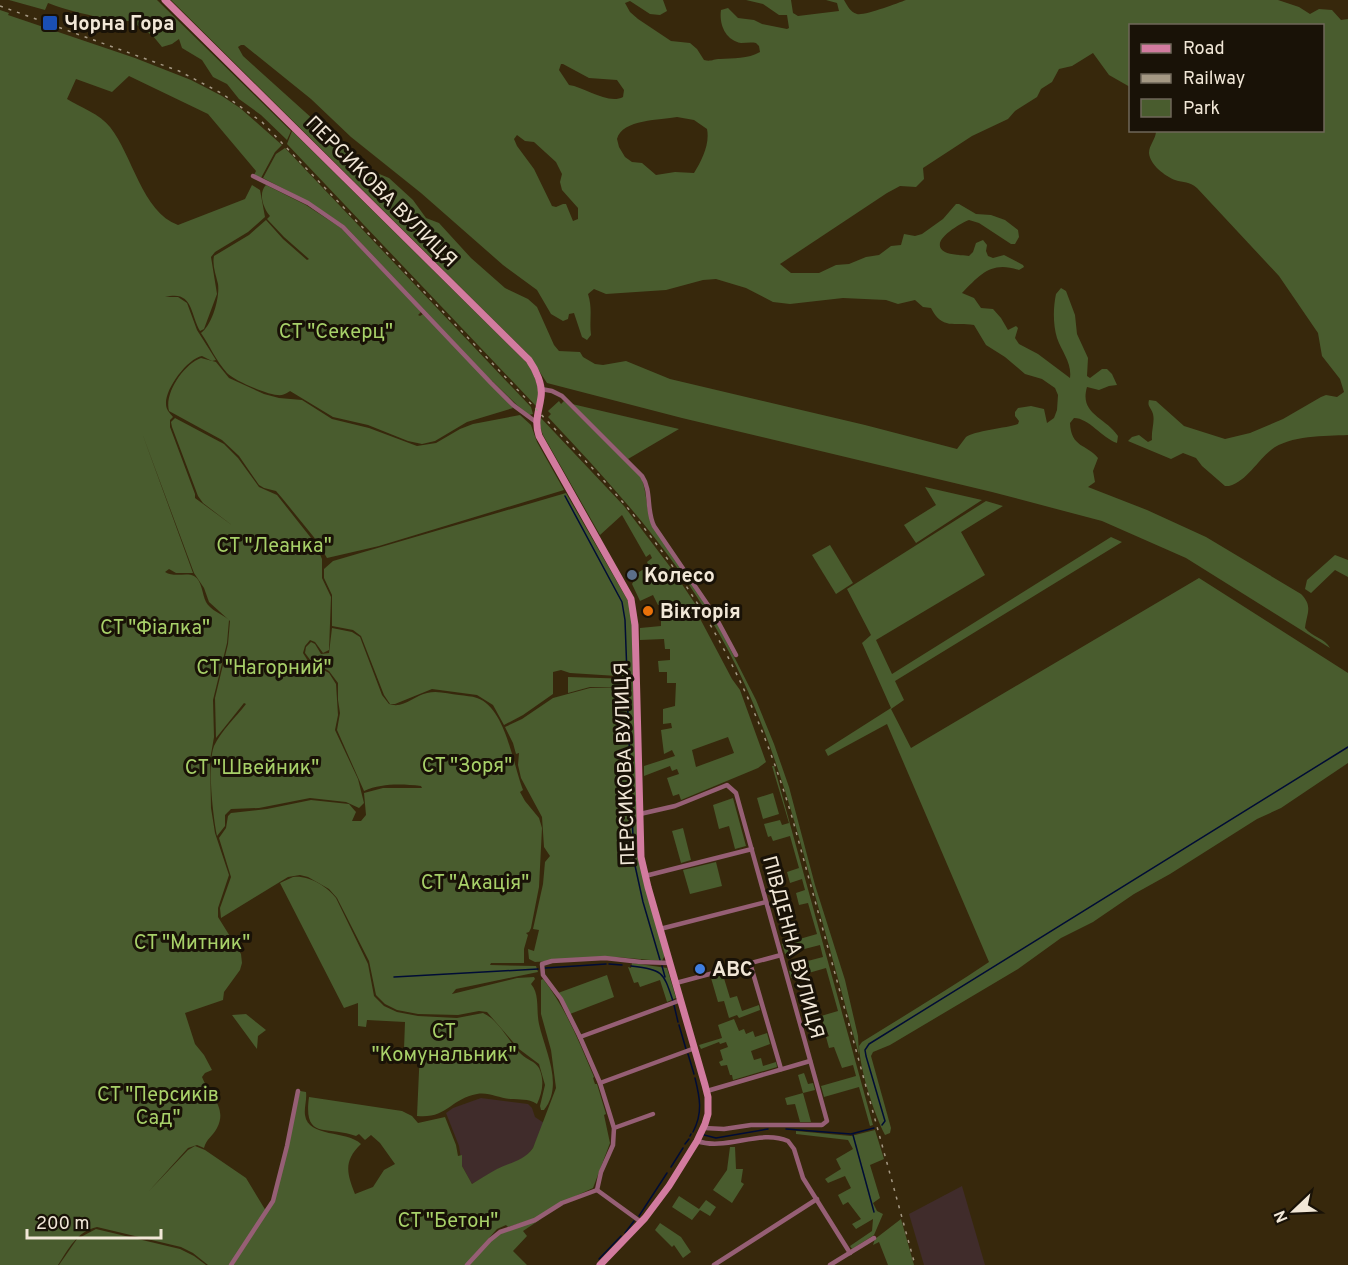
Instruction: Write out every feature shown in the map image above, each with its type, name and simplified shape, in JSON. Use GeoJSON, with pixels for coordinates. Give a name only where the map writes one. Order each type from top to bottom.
{"type":"FeatureCollection","features":[{"type":"Feature","properties":{"kind":"main road","name":"ПЕРСИКОВА ВУЛИЦЯ"},"geometry":{"type":"LineString","coordinates":[[165,0],[526,356],[535,370],[541,389],[536,422],[541,441],[626,588],[633,605],[640,851],[645,876],[708,1094],[708,1114],[697,1141],[669,1186],[607,1262],[600,1265]]}},
{"type":"Feature","properties":{"kind":"street"},"geometry":{"type":"LineString","coordinates":[[253,176],[308,203],[343,227],[513,405],[536,422]]}},
{"type":"Feature","properties":{"kind":"street"},"geometry":{"type":"LineString","coordinates":[[541,389],[562,396],[642,476],[646,484],[654,526],[714,614],[736,654]]}},
{"type":"Feature","properties":{"kind":"street","name":"ПІВДЕННА ВУЛИЦЯ"},"geometry":{"type":"LineString","coordinates":[[639,814],[675,806],[727,785],[738,797],[827,1121],[822,1125],[751,1125],[730,1129],[704,1128]]}},
{"type":"Feature","properties":{"kind":"street"},"geometry":{"type":"LineString","coordinates":[[645,876],[752,849]]}},
{"type":"Feature","properties":{"kind":"street"},"geometry":{"type":"LineString","coordinates":[[660,929],[766,902]]}},
{"type":"Feature","properties":{"kind":"street"},"geometry":{"type":"LineString","coordinates":[[676,983],[781,955]]}},
{"type":"Feature","properties":{"kind":"street"},"geometry":{"type":"LineString","coordinates":[[597,1190],[601,1172],[613,1145],[614,1128],[600,1083],[580,1037],[561,999],[543,975],[542,964],[552,961],[605,958],[670,963]]}},
{"type":"Feature","properties":{"kind":"street"},"geometry":{"type":"LineString","coordinates":[[750,963],[781,1069]]}},
{"type":"Feature","properties":{"kind":"street"},"geometry":{"type":"LineString","coordinates":[[580,1037],[681,1000]]}},
{"type":"Feature","properties":{"kind":"street"},"geometry":{"type":"LineString","coordinates":[[600,1083],[695,1048]]}},
{"type":"Feature","properties":{"kind":"street"},"geometry":{"type":"LineString","coordinates":[[708,1094],[715,1089],[810,1061]]}},
{"type":"Feature","properties":{"kind":"street"},"geometry":{"type":"LineString","coordinates":[[231,1265],[273,1201],[298,1091]]}},
{"type":"Feature","properties":{"kind":"street"},"geometry":{"type":"LineString","coordinates":[[614,1128],[653,1114]]}},
{"type":"Feature","properties":{"kind":"street"},"geometry":{"type":"LineString","coordinates":[[697,1141],[712,1144],[772,1138],[785,1140],[794,1149],[803,1178],[850,1253]]}},
{"type":"Feature","properties":{"kind":"street"},"geometry":{"type":"LineString","coordinates":[[597,1190],[641,1222]]}},
{"type":"Feature","properties":{"kind":"street"},"geometry":{"type":"LineString","coordinates":[[467,1265],[496,1235],[535,1220],[562,1203],[597,1190]]}},
{"type":"Feature","properties":{"kind":"street"},"geometry":{"type":"LineString","coordinates":[[714,1265],[817,1199]]}},
{"type":"Feature","properties":{"kind":"street"},"geometry":{"type":"LineString","coordinates":[[830,1265],[874,1238]]}},
{"type":"Feature","properties":{"kind":"shaded area"},"geometry":{"type":"Polygon","coordinates":[[[481,1098],[528,1104],[535,1117],[544,1123],[533,1148],[524,1159],[498,1169],[472,1184],[462,1166],[459,1146],[446,1113],[453,1108],[481,1098]]]}},
{"type":"Feature","properties":{"kind":"shaded area"},"geometry":{"type":"Polygon","coordinates":[[[962,1186],[985,1265],[924,1265],[909,1214],[962,1186]]]}},
{"type":"Feature","properties":{"kind":"green space"},"geometry":{"type":"Polygon","coordinates":[[[9,0],[157,0],[291,131],[287,140],[261,115],[239,99],[227,84],[213,77],[202,60],[182,48],[179,39],[162,47],[153,36],[131,21],[89,15],[48,3],[45,10],[9,0]]]}},
{"type":"Feature","properties":{"kind":"green space"},"geometry":{"type":"Polygon","coordinates":[[[171,0],[663,0],[667,11],[660,15],[650,14],[630,1],[625,3],[638,19],[671,41],[690,43],[704,60],[708,61],[745,57],[760,52],[756,43],[741,43],[727,35],[722,26],[721,10],[728,8],[738,18],[789,28],[787,15],[779,15],[763,4],[746,0],[791,0],[793,13],[798,16],[839,11],[837,3],[826,0],[844,0],[852,12],[861,14],[906,0],[1278,0],[1299,7],[1310,14],[1319,9],[1332,10],[1341,20],[1348,19],[1348,435],[1308,437],[1288,441],[1271,450],[1241,480],[1229,486],[1225,486],[1196,458],[1183,453],[1171,459],[1128,441],[1139,435],[1148,442],[1152,440],[1153,417],[1149,400],[1156,401],[1184,426],[1225,439],[1250,433],[1283,419],[1326,395],[1337,397],[1344,392],[1340,379],[1322,356],[1318,333],[1279,276],[1197,188],[1163,173],[1152,162],[1149,153],[1156,132],[1324,132],[1324,24],[1129,24],[1129,86],[1109,75],[1093,53],[1072,66],[1059,69],[1052,82],[1041,89],[1037,97],[1015,111],[1008,119],[972,136],[923,168],[924,179],[916,187],[900,186],[887,193],[780,264],[791,273],[819,273],[836,265],[849,264],[866,257],[879,255],[891,246],[901,245],[904,234],[915,236],[922,234],[943,219],[956,204],[976,214],[991,215],[1005,220],[1018,230],[1019,237],[1015,244],[1011,244],[979,223],[969,220],[947,233],[940,243],[941,248],[947,253],[969,256],[976,243],[983,240],[987,245],[988,256],[993,258],[1004,255],[1023,265],[1024,267],[1019,270],[1001,267],[987,271],[962,293],[974,298],[981,308],[993,309],[1008,330],[1016,326],[1018,328],[1015,338],[1019,344],[1038,354],[1070,378],[1070,367],[1057,338],[1054,322],[1056,294],[1061,288],[1066,291],[1075,315],[1077,334],[1088,358],[1087,376],[1090,378],[1102,369],[1107,369],[1117,385],[1099,390],[1087,387],[1086,396],[1090,409],[1118,436],[1117,443],[1085,421],[1074,418],[1070,423],[1076,441],[1098,458],[1093,471],[1095,482],[1088,487],[1147,510],[1206,537],[1301,594],[1308,606],[1305,628],[1330,648],[1186,558],[1102,521],[547,383],[528,354],[171,0]],[[244,45],[238,47],[243,56],[335,139],[346,143],[365,168],[389,178],[413,200],[426,218],[439,223],[471,258],[505,288],[528,299],[537,307],[559,351],[580,352],[583,357],[595,364],[626,361],[670,379],[957,449],[970,435],[1018,424],[1015,412],[1018,408],[1031,406],[1044,409],[1047,423],[1054,418],[1058,395],[1055,388],[1042,379],[1025,374],[986,345],[974,325],[944,322],[935,315],[931,308],[923,307],[915,300],[898,304],[886,300],[843,298],[790,304],[773,302],[746,288],[716,279],[703,280],[666,290],[606,294],[594,289],[588,294],[591,335],[587,340],[582,337],[574,313],[569,314],[568,319],[563,321],[551,314],[537,290],[503,265],[421,193],[351,137],[311,99],[244,45]],[[561,64],[559,70],[569,85],[610,99],[623,97],[624,90],[617,80],[589,78],[561,64]],[[677,117],[634,124],[620,132],[617,139],[625,157],[632,162],[642,163],[656,175],[675,172],[694,173],[706,146],[707,129],[694,120],[677,117]],[[517,135],[514,139],[517,146],[534,169],[552,206],[566,204],[573,221],[578,219],[578,208],[562,190],[560,182],[562,174],[556,162],[534,142],[525,141],[517,135]]]}},
{"type":"Feature","properties":{"kind":"green space"},"geometry":{"type":"Polygon","coordinates":[[[0,10],[9,13],[8,15],[135,58],[191,80],[240,108],[282,145],[275,152],[261,178],[254,175],[256,171],[208,114],[129,76],[112,92],[76,79],[67,99],[106,122],[118,138],[146,195],[155,208],[178,225],[245,199],[252,185],[260,190],[265,217],[248,232],[215,252],[211,257],[217,294],[204,329],[200,331],[186,300],[181,297],[174,296],[165,297],[178,297],[187,303],[197,330],[216,360],[212,361],[202,356],[190,363],[173,383],[166,406],[173,417],[170,420],[170,427],[195,498],[233,526],[203,503],[198,496],[172,427],[171,422],[175,418],[224,444],[238,458],[259,487],[277,495],[315,543],[322,559],[322,578],[331,597],[329,650],[323,653],[315,642],[310,640],[303,653],[308,661],[329,673],[336,684],[338,715],[335,730],[358,779],[364,803],[359,808],[346,802],[310,798],[259,808],[231,809],[225,815],[225,826],[217,836],[211,791],[212,754],[221,735],[246,704],[244,703],[216,738],[215,698],[228,644],[229,620],[227,643],[213,700],[214,737],[210,760],[211,808],[215,833],[229,875],[218,908],[218,917],[241,954],[242,963],[240,970],[224,992],[223,1000],[185,1013],[195,1044],[212,1070],[202,1077],[219,1107],[220,1121],[204,1148],[197,1145],[188,1148],[149,1191],[188,1150],[195,1146],[205,1150],[246,1178],[266,1211],[229,1265],[208,1265],[181,1247],[97,1227],[79,1237],[69,1247],[58,1265],[0,1265],[0,10]],[[142,433],[193,573],[176,573],[169,569],[165,572],[173,575],[191,575],[197,578],[208,605],[228,619],[209,602],[204,588],[194,573],[142,433]]]}},
{"type":"Feature","properties":{"kind":"green space"},"geometry":{"type":"Polygon","coordinates":[[[292,131],[529,365],[538,390],[536,406],[287,144],[292,131]]]}},
{"type":"Feature","properties":{"kind":"green space"},"geometry":{"type":"Polygon","coordinates":[[[285,148],[531,407],[533,414],[529,415],[486,375],[345,226],[311,203],[263,178],[276,154],[285,148]]]}},
{"type":"Feature","properties":{"kind":"green space","name":"СТ \"Секерц\""},"geometry":{"type":"Polygon","coordinates":[[[266,185],[306,205],[341,228],[421,312],[418,315],[423,314],[513,408],[467,422],[435,441],[422,444],[408,441],[368,425],[333,417],[290,391],[277,395],[261,391],[227,373],[201,333],[212,318],[218,296],[214,256],[249,235],[266,220],[283,239],[307,260],[309,259],[267,219],[270,216],[265,209],[262,196],[266,185]]]}},
{"type":"Feature","properties":{"kind":"green space","name":"СТ \"Секерц\""},"geometry":{"type":"Polygon","coordinates":[[[201,358],[216,362],[229,378],[264,394],[302,400],[332,419],[369,428],[417,446],[436,443],[473,424],[520,415],[531,425],[537,442],[564,490],[379,546],[327,558],[317,541],[276,491],[259,485],[239,456],[222,440],[169,411],[168,404],[172,388],[188,366],[201,358]]]}},
{"type":"Feature","properties":{"kind":"green space"},"geometry":{"type":"Polygon","coordinates":[[[559,401],[561,404],[564,401],[641,477],[651,523],[712,613],[756,700],[789,787],[815,885],[845,980],[858,1036],[859,1055],[794,818],[773,754],[748,691],[717,630],[680,572],[595,467],[548,417],[551,414],[548,411],[559,401]]]}},
{"type":"Feature","properties":{"kind":"green space"},"geometry":{"type":"Polygon","coordinates":[[[572,404],[679,429],[628,459],[572,404]]]}},
{"type":"Feature","properties":{"kind":"green space"},"geometry":{"type":"Polygon","coordinates":[[[540,417],[624,506],[700,611],[696,611],[740,690],[766,762],[758,768],[681,800],[679,794],[673,796],[667,778],[679,774],[677,769],[672,771],[670,766],[644,776],[644,766],[675,756],[672,750],[664,754],[661,730],[672,728],[671,723],[663,724],[663,709],[675,706],[676,683],[667,683],[667,672],[659,672],[658,661],[670,660],[670,649],[665,649],[664,639],[640,640],[640,628],[661,626],[661,614],[691,611],[688,606],[658,605],[653,595],[640,601],[632,584],[639,572],[649,566],[647,562],[652,558],[650,554],[646,557],[622,515],[600,535],[539,424],[540,417]],[[728,737],[692,750],[696,767],[734,753],[728,737]]]}},
{"type":"Feature","properties":{"kind":"green space"},"geometry":{"type":"Polygon","coordinates":[[[925,487],[982,500],[916,543],[904,525],[936,505],[925,487]]]}},
{"type":"Feature","properties":{"kind":"green space"},"geometry":{"type":"Polygon","coordinates":[[[566,493],[628,601],[632,619],[633,677],[570,673],[561,670],[553,672],[553,694],[504,725],[493,705],[477,695],[432,689],[390,704],[384,695],[361,636],[353,630],[332,626],[332,595],[324,578],[324,569],[333,561],[566,493]]]}},
{"type":"Feature","properties":{"kind":"green space"},"geometry":{"type":"Polygon","coordinates":[[[986,501],[1003,506],[961,532],[985,575],[876,640],[892,674],[1111,537],[1122,542],[895,681],[904,700],[891,709],[911,748],[1199,578],[1348,673],[1348,763],[1281,808],[1257,819],[1134,894],[1093,922],[1061,938],[1018,969],[890,1045],[873,1052],[871,1056],[891,1128],[890,1133],[885,1135],[868,1092],[859,1046],[989,962],[887,724],[828,756],[825,750],[891,708],[862,643],[871,635],[847,589],[986,501]]]}},
{"type":"Feature","properties":{"kind":"green space"},"geometry":{"type":"Polygon","coordinates":[[[830,545],[853,583],[836,594],[812,555],[830,545]]]}},
{"type":"Feature","properties":{"kind":"green space"},"geometry":{"type":"Polygon","coordinates":[[[1335,555],[1348,560],[1348,577],[1335,570],[1311,593],[1305,589],[1307,580],[1335,555]]]}},
{"type":"Feature","properties":{"kind":"green space"},"geometry":{"type":"Polygon","coordinates":[[[332,628],[352,632],[360,637],[382,695],[389,704],[404,704],[431,692],[473,697],[487,704],[502,725],[523,790],[520,792],[539,818],[542,828],[539,887],[531,928],[526,933],[528,935],[524,949],[524,963],[491,963],[490,965],[536,966],[538,972],[456,989],[452,994],[517,978],[534,977],[531,984],[536,993],[539,1024],[553,1079],[550,1100],[544,1110],[541,1110],[540,1106],[545,1085],[539,1064],[519,1049],[487,1012],[479,1011],[458,1015],[418,1014],[397,1010],[385,1004],[376,995],[369,961],[337,898],[329,889],[308,877],[300,875],[288,877],[221,918],[220,908],[231,877],[219,838],[226,828],[228,816],[231,813],[267,809],[311,800],[349,804],[356,812],[352,821],[361,821],[366,815],[364,793],[383,788],[422,788],[421,786],[392,785],[364,791],[337,730],[340,713],[338,683],[329,671],[311,661],[305,653],[306,647],[311,642],[321,654],[329,653],[332,628]]]}},
{"type":"Feature","properties":{"kind":"green space"},"geometry":{"type":"Polygon","coordinates":[[[568,677],[633,679],[638,851],[665,955],[662,961],[616,957],[535,962],[529,959],[528,949],[534,951],[539,930],[533,929],[543,884],[545,862],[550,856],[544,847],[542,817],[521,778],[518,765],[519,753],[516,754],[505,727],[522,719],[553,698],[590,688],[627,688],[590,687],[568,693],[568,677]]]}},
{"type":"Feature","properties":{"kind":"green space"},"geometry":{"type":"Polygon","coordinates":[[[772,766],[774,766],[873,1125],[870,1126],[859,1087],[824,1097],[821,1086],[856,1076],[853,1065],[842,1068],[834,1047],[829,1048],[826,1037],[829,1036],[822,1027],[824,1026],[821,1016],[838,1011],[826,968],[791,978],[789,971],[801,968],[800,963],[823,957],[820,945],[785,954],[782,944],[817,934],[808,903],[799,905],[796,893],[805,890],[802,879],[790,883],[787,872],[799,868],[790,836],[773,841],[771,836],[768,837],[764,824],[780,820],[782,825],[789,823],[772,766]]]}},
{"type":"Feature","properties":{"kind":"green space"},"geometry":{"type":"Polygon","coordinates":[[[773,793],[779,814],[763,819],[757,798],[773,793]]]}},
{"type":"Feature","properties":{"kind":"green space"},"geometry":{"type":"Polygon","coordinates":[[[733,798],[746,846],[735,849],[729,826],[719,829],[713,805],[733,798]]]}},
{"type":"Feature","properties":{"kind":"green space"},"geometry":{"type":"Polygon","coordinates":[[[683,828],[691,860],[681,863],[672,831],[683,828]]]}},
{"type":"Feature","properties":{"kind":"green space"},"geometry":{"type":"Polygon","coordinates":[[[716,862],[722,886],[690,894],[683,870],[716,862]]]}},
{"type":"Feature","properties":{"kind":"green space","name":"СТ \"Комунальник\""},"geometry":{"type":"Polygon","coordinates":[[[293,877],[317,882],[336,898],[368,964],[374,996],[384,1006],[397,1012],[418,1016],[457,1018],[483,1013],[489,1016],[521,1054],[539,1068],[542,1087],[537,1104],[527,1100],[477,1094],[460,1100],[435,1115],[417,1116],[420,1049],[404,1049],[405,1022],[367,1020],[366,1027],[358,1026],[358,1003],[344,1008],[280,883],[293,877]]]}},
{"type":"Feature","properties":{"kind":"green space"},"geometry":{"type":"Polygon","coordinates":[[[632,963],[667,968],[676,998],[667,1002],[660,980],[640,987],[638,982],[634,983],[628,967],[631,968],[632,963]]]}},
{"type":"Feature","properties":{"kind":"green space"},"geometry":{"type":"Polygon","coordinates":[[[607,975],[614,997],[570,1014],[558,993],[607,975]]]}},
{"type":"Feature","properties":{"kind":"green space"},"geometry":{"type":"Polygon","coordinates":[[[723,975],[730,998],[737,996],[742,1011],[759,1005],[760,1010],[739,1018],[737,1015],[729,1018],[724,1001],[718,1002],[711,978],[723,975]]]}},
{"type":"Feature","properties":{"kind":"green space","name":"СТ \"Бетон\""},"geometry":{"type":"Polygon","coordinates":[[[543,979],[572,1026],[595,1084],[597,1084],[606,1114],[604,1115],[610,1143],[593,1188],[556,1205],[537,1218],[497,1229],[465,1265],[233,1265],[274,1201],[300,1091],[306,1092],[305,1115],[313,1127],[320,1131],[347,1137],[361,1144],[351,1156],[348,1168],[355,1194],[373,1187],[384,1170],[395,1164],[380,1143],[371,1135],[365,1140],[359,1134],[356,1136],[314,1126],[308,1111],[309,1097],[402,1111],[412,1116],[418,1123],[445,1117],[458,1156],[462,1155],[462,1166],[472,1184],[497,1169],[521,1159],[529,1152],[533,1148],[556,1088],[551,1050],[541,1014],[541,980],[543,979]]]}},
{"type":"Feature","properties":{"kind":"green space"},"geometry":{"type":"Polygon","coordinates":[[[246,1014],[266,1030],[258,1036],[257,1049],[232,1015],[246,1014]]]}},
{"type":"Feature","properties":{"kind":"green space"},"geometry":{"type":"Polygon","coordinates":[[[734,1019],[739,1031],[744,1029],[746,1034],[753,1031],[755,1037],[767,1033],[770,1044],[751,1051],[754,1060],[761,1058],[763,1066],[776,1062],[777,1067],[733,1080],[727,1065],[721,1066],[719,1062],[723,1060],[720,1050],[728,1047],[726,1042],[720,1044],[719,1042],[701,1049],[699,1045],[722,1038],[718,1025],[734,1019]]]}},
{"type":"Feature","properties":{"kind":"green space"},"geometry":{"type":"Polygon","coordinates":[[[804,1073],[808,1084],[813,1083],[815,1090],[803,1093],[798,1075],[804,1073]]]}},
{"type":"Feature","properties":{"kind":"green space"},"geometry":{"type":"Polygon","coordinates":[[[803,1093],[811,1122],[800,1122],[795,1104],[787,1105],[785,1098],[803,1093]]]}},
{"type":"Feature","properties":{"kind":"green space"},"geometry":{"type":"Polygon","coordinates":[[[875,1130],[884,1159],[870,1165],[880,1198],[873,1203],[877,1211],[883,1214],[874,1235],[852,1249],[850,1246],[872,1231],[873,1219],[856,1229],[852,1224],[861,1219],[848,1202],[843,1205],[838,1195],[851,1188],[845,1176],[828,1183],[825,1179],[841,1169],[836,1159],[853,1149],[848,1140],[796,1134],[796,1131],[851,1136],[875,1130]]]}},
{"type":"Feature","properties":{"kind":"green space"},"geometry":{"type":"Polygon","coordinates":[[[730,1147],[735,1147],[736,1169],[743,1169],[741,1182],[744,1184],[732,1203],[713,1190],[727,1170],[730,1147]]]}},
{"type":"Feature","properties":{"kind":"green space"},"geometry":{"type":"Polygon","coordinates":[[[679,1196],[699,1209],[706,1200],[716,1207],[710,1216],[700,1210],[692,1220],[672,1207],[679,1196]]]}},
{"type":"Feature","properties":{"kind":"green space"},"geometry":{"type":"Polygon","coordinates":[[[541,1219],[523,1231],[527,1236],[513,1251],[527,1265],[469,1265],[497,1235],[541,1219]]]}},
{"type":"Feature","properties":{"kind":"green space"},"geometry":{"type":"Polygon","coordinates":[[[901,1219],[914,1265],[888,1265],[879,1242],[873,1245],[875,1239],[901,1219]]]}},
{"type":"Feature","properties":{"kind":"green space"},"geometry":{"type":"Polygon","coordinates":[[[660,1223],[681,1237],[691,1252],[683,1258],[674,1245],[672,1247],[655,1230],[660,1223]]]}},
{"type":"Feature","properties":{"kind":"green space"},"geometry":{"type":"Polygon","coordinates":[[[96,1229],[180,1249],[206,1265],[59,1265],[77,1239],[96,1229]]]}},
{"type":"Feature","properties":{"kind":"waterway"},"geometry":{"type":"LineString","coordinates":[[565,496],[622,602],[627,675]]}},
{"type":"Feature","properties":{"kind":"waterway"},"geometry":{"type":"LineString","coordinates":[[627,691],[634,861],[660,960]]}},
{"type":"Feature","properties":{"kind":"waterway"},"geometry":{"type":"LineString","coordinates":[[882,1125],[885,1121],[865,1050],[869,1044],[1348,747]]}},
{"type":"Feature","properties":{"kind":"waterway"},"geometry":{"type":"LineString","coordinates":[[545,968],[606,964]]}},
{"type":"Feature","properties":{"kind":"waterway"},"geometry":{"type":"LineString","coordinates":[[609,964],[622,965]]}},
{"type":"Feature","properties":{"kind":"waterway"},"geometry":{"type":"LineString","coordinates":[[631,966],[650,969],[660,974],[667,983],[673,1001]]}},
{"type":"Feature","properties":{"kind":"waterway"},"geometry":{"type":"LineString","coordinates":[[662,966],[665,977]]}},
{"type":"Feature","properties":{"kind":"waterway"},"geometry":{"type":"LineString","coordinates":[[394,977],[538,969]]}},
{"type":"Feature","properties":{"kind":"waterway"},"geometry":{"type":"LineString","coordinates":[[674,1005],[678,1022]]}},
{"type":"Feature","properties":{"kind":"waterway"},"geometry":{"type":"LineString","coordinates":[[679,1025],[686,1049]]}},
{"type":"Feature","properties":{"kind":"waterway"},"geometry":{"type":"LineString","coordinates":[[688,1054],[694,1074]]}},
{"type":"Feature","properties":{"kind":"waterway"},"geometry":{"type":"LineString","coordinates":[[693,1132],[700,1105],[695,1078]]}},
{"type":"Feature","properties":{"kind":"waterway"},"geometry":{"type":"LineString","coordinates":[[786,1129],[851,1134],[874,1128]]}},
{"type":"Feature","properties":{"kind":"waterway"},"geometry":{"type":"LineString","coordinates":[[704,1135],[716,1138],[768,1129]]}},
{"type":"Feature","properties":{"kind":"waterway"},"geometry":{"type":"LineString","coordinates":[[853,1135],[874,1212]]}},
{"type":"Feature","properties":{"kind":"waterway"},"geometry":{"type":"LineString","coordinates":[[685,1144],[689,1139]]}},
{"type":"Feature","properties":{"kind":"waterway"},"geometry":{"type":"LineString","coordinates":[[671,1167],[683,1148]]}},
{"type":"Feature","properties":{"kind":"waterway"},"geometry":{"type":"LineString","coordinates":[[639,1216],[667,1173]]}},
{"type":"Feature","properties":{"kind":"waterway"},"geometry":{"type":"LineString","coordinates":[[625,1233],[634,1221]]}},
{"type":"Feature","properties":{"kind":"waterway"},"geometry":{"type":"LineString","coordinates":[[599,1259],[621,1236]]}},
{"type":"Feature","properties":{"kind":"railway"},"geometry":{"type":"LineString","coordinates":[[0,6],[179,71],[221,93],[262,122],[596,472],[661,551],[715,632],[758,720],[776,767],[792,817],[915,1265]]}},
{"type":"Feature","properties":{"kind":"place","name":"Чорна Гора"},"geometry":{"type":"Point","coordinates":[50,23]}},
{"type":"Feature","properties":{"kind":"place","name":"Колесо"},"geometry":{"type":"Point","coordinates":[632,575]}},
{"type":"Feature","properties":{"kind":"place","name":"Вікторія"},"geometry":{"type":"Point","coordinates":[648,611]}},
{"type":"Feature","properties":{"kind":"place","name":"ABC"},"geometry":{"type":"Point","coordinates":[700,969]}},
{"type":"Feature","properties":{"kind":"park label","name":"СТ \"Леанка\""},"geometry":{"type":"Point","coordinates":[274,545]}},
{"type":"Feature","properties":{"kind":"park label","name":"СТ \"Фіалка\""},"geometry":{"type":"Point","coordinates":[155,627]}},
{"type":"Feature","properties":{"kind":"park label","name":"СТ \"Нагорний\""},"geometry":{"type":"Point","coordinates":[264,667]}},
{"type":"Feature","properties":{"kind":"park label","name":"СТ \"Зоря\""},"geometry":{"type":"Point","coordinates":[467,765]}},
{"type":"Feature","properties":{"kind":"park label","name":"СТ \"Швейник\""},"geometry":{"type":"Point","coordinates":[252,767]}},
{"type":"Feature","properties":{"kind":"park label","name":"СТ \"Акація\""},"geometry":{"type":"Point","coordinates":[475,882]}},
{"type":"Feature","properties":{"kind":"park label","name":"СТ \"Митник\""},"geometry":{"type":"Point","coordinates":[192,942]}},
{"type":"Feature","properties":{"kind":"park label","name":"СТ \"Персиків Сад\""},"geometry":{"type":"Point","coordinates":[158,1106]}}]}
